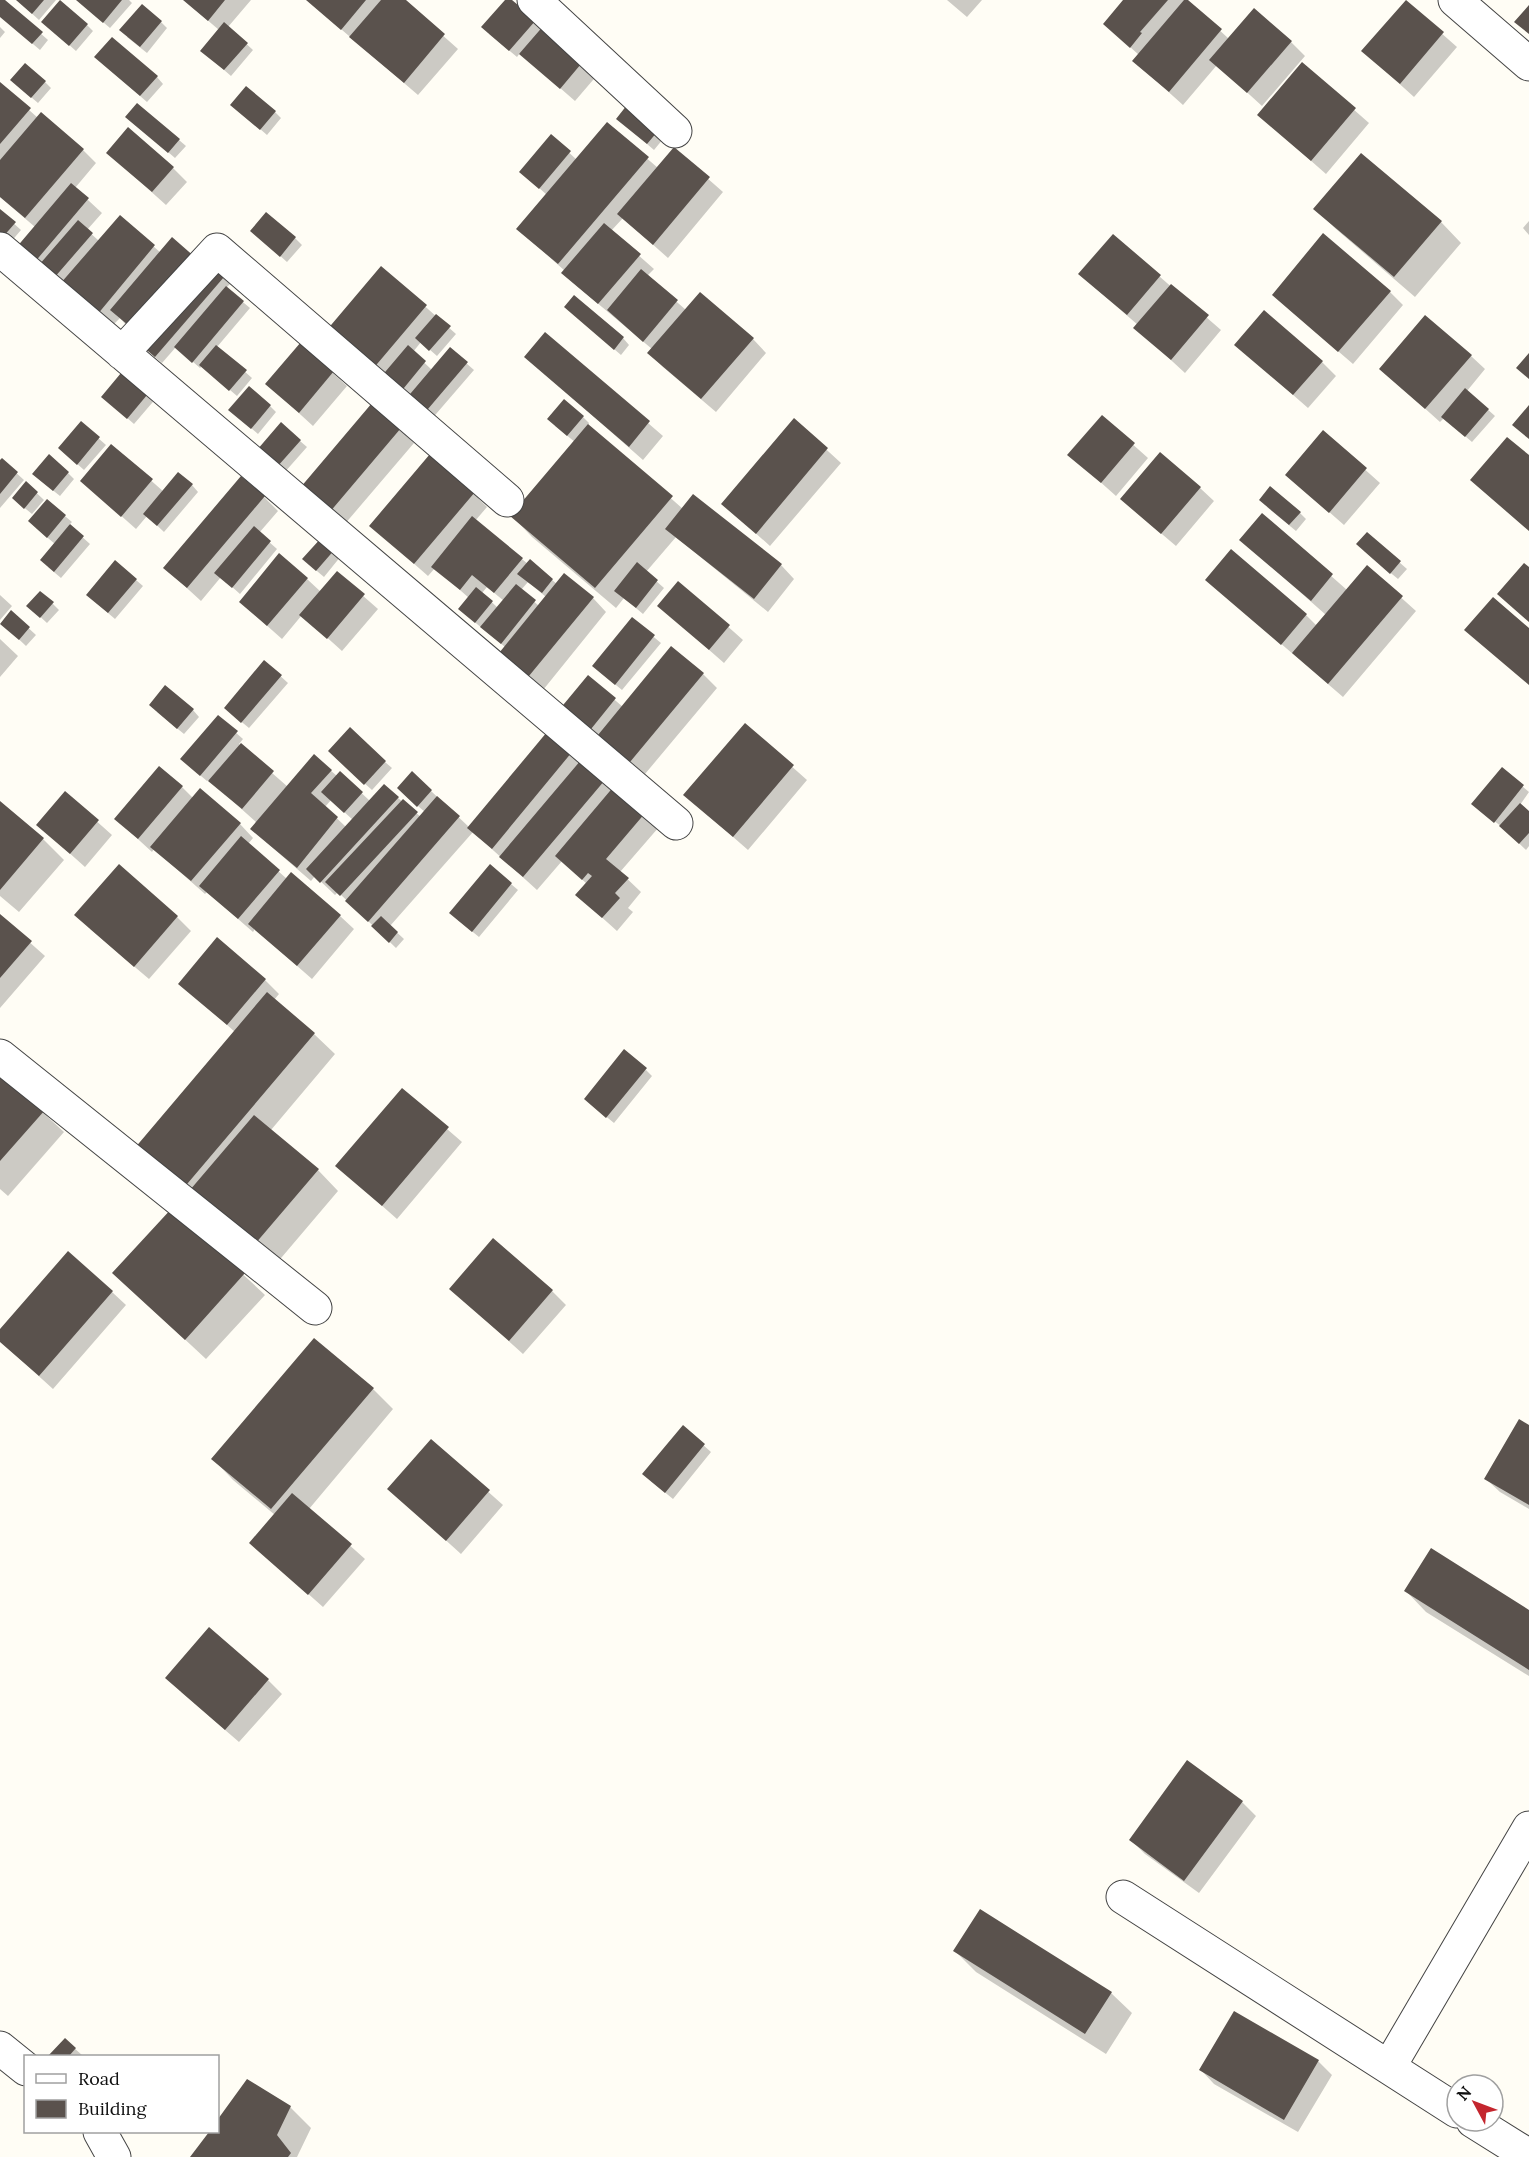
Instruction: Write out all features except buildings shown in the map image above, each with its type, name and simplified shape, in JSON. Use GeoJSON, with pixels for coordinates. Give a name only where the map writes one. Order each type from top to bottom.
{"type":"FeatureCollection","features":[{"type":"Feature","properties":{"kind":"street"},"geometry":{"type":"LineString","coordinates":[[534,0],[675,130]]}},
{"type":"Feature","properties":{"kind":"street"},"geometry":{"type":"LineString","coordinates":[[1455,0],[1529,64]]}},
{"type":"Feature","properties":{"kind":"street"},"geometry":{"type":"LineString","coordinates":[[0,249],[676,823]]}},
{"type":"Feature","properties":{"kind":"street"},"geometry":{"type":"LineString","coordinates":[[122,353],[217,250],[507,500]]}},
{"type":"Feature","properties":{"kind":"street"},"geometry":{"type":"LineString","coordinates":[[0,1056],[315,1308]]}},
{"type":"Feature","properties":{"kind":"street"},"geometry":{"type":"LineString","coordinates":[[1389,2067],[1529,1828]]}},
{"type":"Feature","properties":{"kind":"street"},"geometry":{"type":"LineString","coordinates":[[1123,1897],[1445,2102]]}},
{"type":"Feature","properties":{"kind":"street"},"geometry":{"type":"LineString","coordinates":[[0,2048],[24,2067]]}},
{"type":"Feature","properties":{"kind":"street"},"geometry":{"type":"LineString","coordinates":[[101,2133],[114,2157]]}},
{"type":"Feature","properties":{"kind":"street"},"geometry":{"type":"LineString","coordinates":[[1492,2133],[1529,2156]]}}]}
